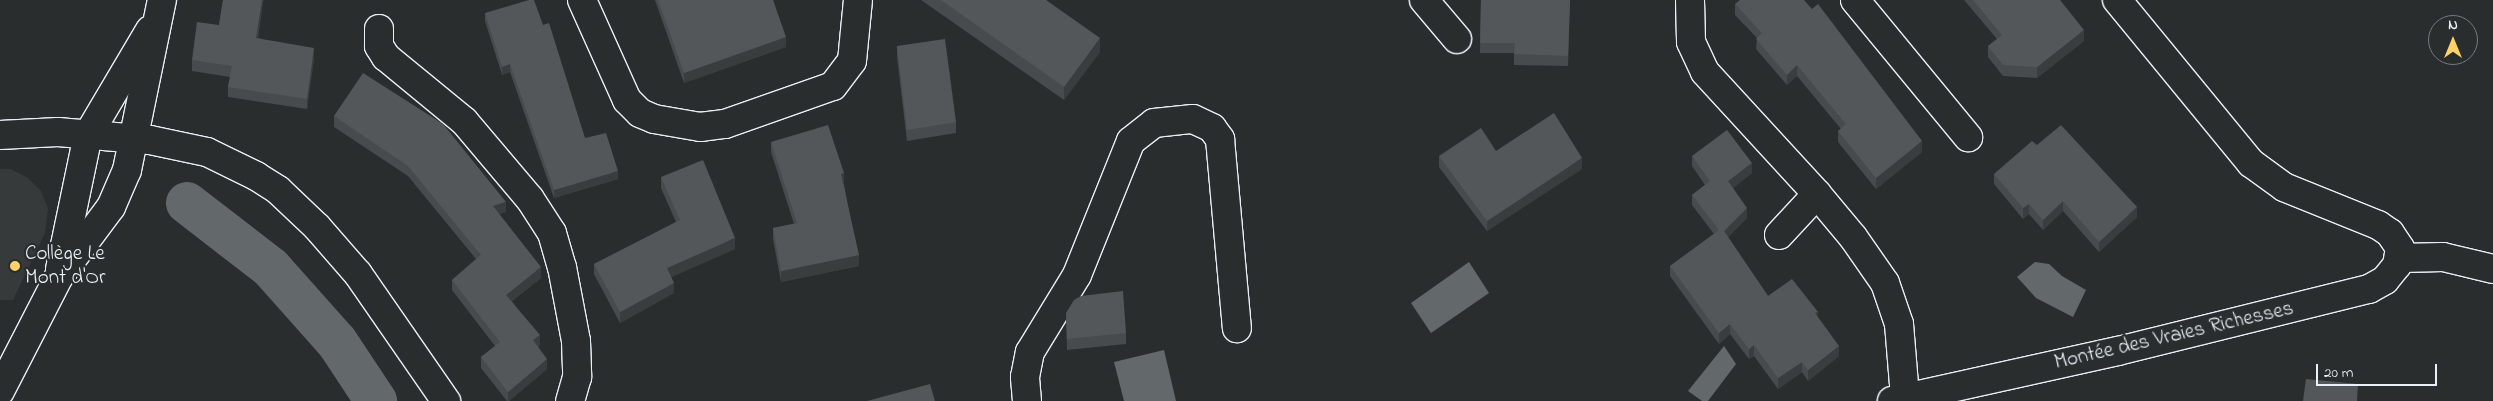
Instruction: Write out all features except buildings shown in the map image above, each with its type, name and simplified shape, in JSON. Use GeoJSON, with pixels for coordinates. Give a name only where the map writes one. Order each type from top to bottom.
{"type":"FeatureCollection","features":[{"type":"Feature","properties":{"kind":"street"},"geometry":{"type":"LineString","coordinates":[[582,0],[627,100],[640,112],[654,119],[700,127],[725,124],[833,86],[852,62],[858,0]]}},
{"type":"Feature","properties":{"kind":"street"},"geometry":{"type":"LineString","coordinates":[[1424,0],[1457,39]]}},
{"type":"Feature","properties":{"kind":"street"},"geometry":{"type":"LineString","coordinates":[[1690,0],[1691,42],[1705,72],[1817,194],[1853,238],[1885,283],[1893,301],[1899,324],[1898,399]]}},
{"type":"Feature","properties":{"kind":"street"},"geometry":{"type":"LineString","coordinates":[[1855,0],[1968,137]]}},
{"type":"Feature","properties":{"kind":"street"},"geometry":{"type":"LineString","coordinates":[[2117,0],[2228,137],[2260,171],[2300,194],[2378,225],[2398,240],[2400,258],[2443,257],[2493,269]]}},
{"type":"Feature","properties":{"kind":"street"},"geometry":{"type":"LineString","coordinates":[[58,278],[88,135],[160,10]]}},
{"type":"Feature","properties":{"kind":"street"},"geometry":{"type":"LineString","coordinates":[[0,391],[58,278],[111,207],[127,170],[135,139],[160,10]]}},
{"type":"Feature","properties":{"kind":"street"},"geometry":{"type":"LineString","coordinates":[[379,29],[379,46],[386,57],[464,121],[530,199],[552,233],[562,267],[576,341],[577,376],[570,401]]}},
{"type":"Feature","properties":{"kind":"street"},"geometry":{"type":"LineString","coordinates":[[1027,401],[1024,376],[1030,352],[1077,275],[1131,141],[1154,123],[1193,119],[1212,128],[1220,139],[1236,328]]}},
{"type":"Feature","properties":{"kind":"street"},"geometry":{"type":"LineString","coordinates":[[0,135],[30,132],[135,139],[207,152],[248,171],[278,190],[317,227],[358,274],[446,401]]}},
{"type":"Feature","properties":{"kind":"street"},"geometry":{"type":"LineString","coordinates":[[1779,235],[1817,194]]}},
{"type":"Feature","properties":{"kind":"street","name":"Montée des Vraies Richesses"},"geometry":{"type":"LineString","coordinates":[[1898,399],[2118,351],[2369,288],[2392,273],[2400,258]]}},
{"type":"Feature","properties":{"kind":"shaded area","name":"Collège Le Mont d'Or"},"geometry":{"type":"Polygon","coordinates":[[[0,169],[11,169],[28,178],[41,191],[48,208],[45,233],[13,300],[0,300],[0,169]]]}},
{"type":"Feature","properties":{"kind":"shaded area"},"geometry":{"type":"Polygon","coordinates":[[[1469,262],[1489,293],[1431,333],[1411,303],[1469,262]]]}},
{"type":"Feature","properties":{"kind":"shaded area"},"geometry":{"type":"Polygon","coordinates":[[[2035,262],[2049,264],[2062,276],[2086,290],[2073,317],[2036,298],[2017,277],[2035,262]]]}},
{"type":"Feature","properties":{"kind":"shaded area"},"geometry":{"type":"Polygon","coordinates":[[[1724,346],[1736,364],[1708,401],[1702,401],[1688,391],[1724,346]]]}},
{"type":"Feature","properties":{"kind":"shaded area"},"geometry":{"type":"Polygon","coordinates":[[[1164,350],[1176,401],[1124,401],[1114,362],[1164,350]]]}},
{"type":"Feature","properties":{"kind":"waterway"},"geometry":{"type":"LineString","coordinates":[[187,203],[271,268],[337,342],[376,401]]}},
{"type":"Feature","properties":{"kind":"place","name":"Collège Le Mont d'Or"},"geometry":{"type":"Point","coordinates":[15,266]}}]}
